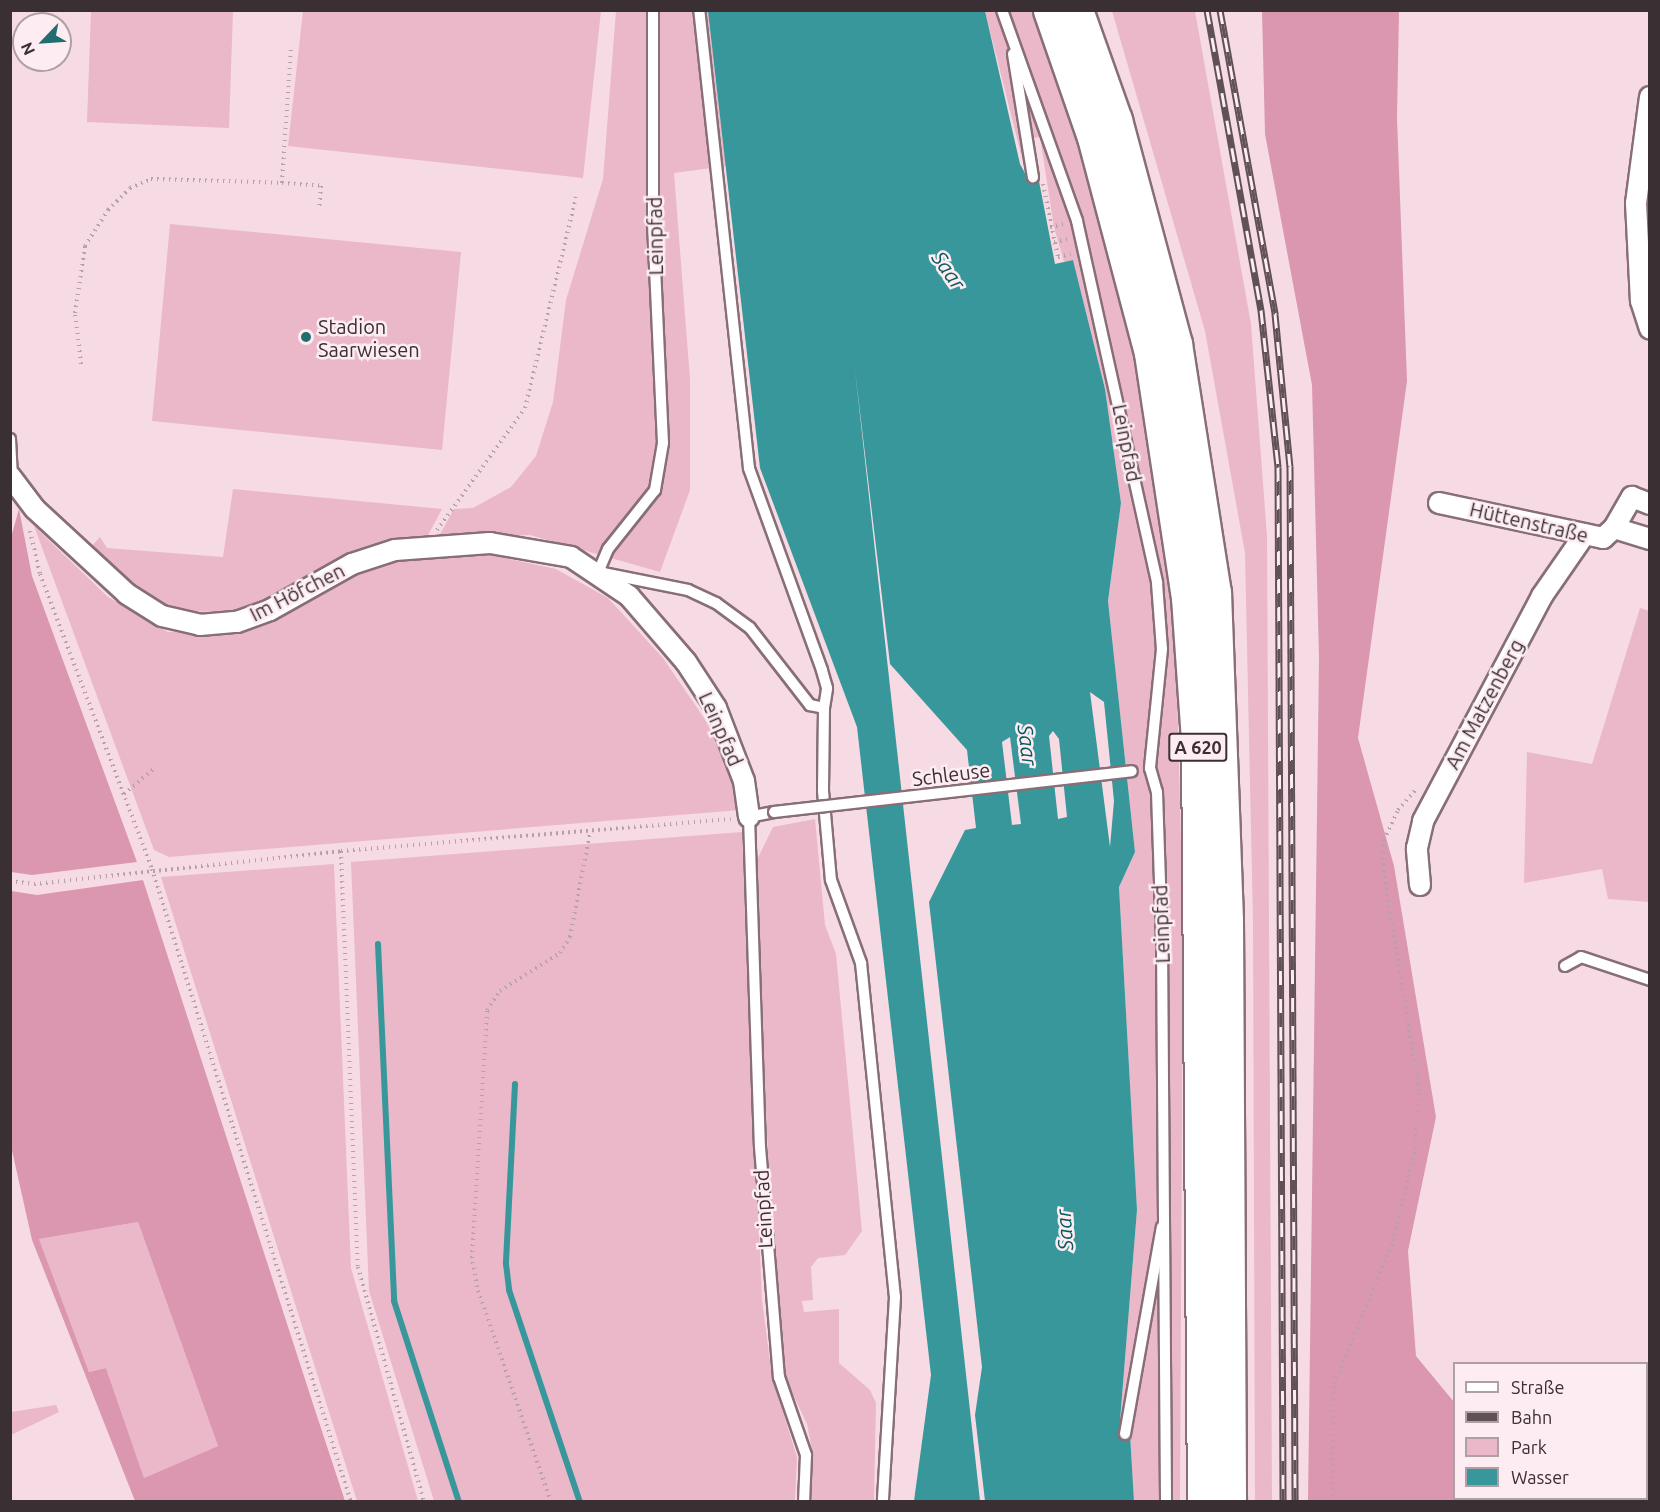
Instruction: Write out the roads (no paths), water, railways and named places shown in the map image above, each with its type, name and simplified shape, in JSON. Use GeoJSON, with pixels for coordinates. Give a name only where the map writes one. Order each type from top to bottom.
{"type":"FeatureCollection","features":[{"type":"Feature","properties":{"kind":"highway","name":"A 620"},"geometry":{"type":"LineString","coordinates":[[1050,10],[1094,137],[1151,353],[1188,597],[1198,741],[1204,1502]]}},
{"type":"Feature","properties":{"kind":"highway","name":"A 620"},"geometry":{"type":"LineString","coordinates":[[1076,10],[1115,120],[1175,344],[1214,592],[1226,909],[1229,1502]]}},
{"type":"Feature","properties":{"kind":"street"},"geometry":{"type":"LineString","coordinates":[[1650,97],[1636,203],[1641,301],[1650,328]]}},
{"type":"Feature","properties":{"kind":"street","name":"Im Höfchen"},"geometry":{"type":"LineString","coordinates":[[11,476],[35,509],[127,594],[162,616],[200,625],[237,622],[352,564],[428,546],[532,546],[598,572]]}},
{"type":"Feature","properties":{"kind":"street","name":"Hüttenstraße"},"geometry":{"type":"LineString","coordinates":[[1439,503],[1603,538],[1614,528],[1632,497],[1650,504]]}},
{"type":"Feature","properties":{"kind":"street","name":"Hüttenstraße"},"geometry":{"type":"LineString","coordinates":[[1614,528],[1650,539]]}},
{"type":"Feature","properties":{"kind":"street","name":"Am Matzenberg"},"geometry":{"type":"LineString","coordinates":[[1420,885],[1417,848],[1423,821],[1542,596],[1585,534]]}},
{"type":"Feature","properties":{"kind":"street","name":"Leinpfad"},"geometry":{"type":"LineString","coordinates":[[598,572],[650,620],[716,708],[744,781],[750,817]]}},
{"type":"Feature","properties":{"kind":"lane","name":"Leinpfad"},"geometry":{"type":"LineString","coordinates":[[598,572],[608,549],[655,490],[663,443],[653,222],[653,10]]}},
{"type":"Feature","properties":{"kind":"lane"},"geometry":{"type":"LineString","coordinates":[[699,10],[749,468],[827,688],[824,708],[823,791],[831,880],[861,963],[895,1297],[883,1502]]}},
{"type":"Feature","properties":{"kind":"lane","name":"Leinpfad"},"geometry":{"type":"LineString","coordinates":[[1002,10],[1077,221],[1157,582],[1162,649],[1150,768],[1157,792],[1167,1200],[1166,1502]]}},
{"type":"Feature","properties":{"kind":"lane"},"geometry":{"type":"LineString","coordinates":[[1008,24],[1037,176]]}},
{"type":"Feature","properties":{"kind":"lane"},"geometry":{"type":"LineString","coordinates":[[10,439],[11,476]]}},
{"type":"Feature","properties":{"kind":"lane"},"geometry":{"type":"LineString","coordinates":[[598,572],[688,590],[716,603],[750,628],[810,705],[824,708]]}},
{"type":"Feature","properties":{"kind":"lane","name":"Schleuse"},"geometry":{"type":"LineString","coordinates":[[750,817],[1150,768]]}},
{"type":"Feature","properties":{"kind":"lane","name":"Leinpfad"},"geometry":{"type":"LineString","coordinates":[[750,817],[765,1255],[779,1377],[806,1455],[804,1502]]}},
{"type":"Feature","properties":{"kind":"lane"},"geometry":{"type":"LineString","coordinates":[[1565,966],[1581,957],[1650,980]]}},
{"type":"Feature","properties":{"kind":"lane"},"geometry":{"type":"LineString","coordinates":[[1125,1434],[1167,1200]]}},
{"type":"Feature","properties":{"kind":"water","name":"Saar"},"geometry":{"type":"Polygon","coordinates":[[[708,11],[985,11],[1020,164],[1027,177],[1038,176],[1055,264],[1073,260],[1105,389],[1121,503],[1108,601],[1135,852],[1119,887],[1137,1210],[1119,1433],[1130,1434],[1134,1501],[985,1501],[975,1415],[982,1367],[929,902],[965,830],[976,828],[967,750],[890,664],[855,370],[980,1501],[914,1501],[931,1375],[857,727],[760,468],[708,11]],[[1090,692],[1110,847],[1114,801],[1104,702],[1090,692]],[[1053,731],[1049,736],[1058,819],[1067,817],[1059,739],[1053,731]],[[1010,737],[1002,742],[1012,825],[1021,824],[1010,737]]]}},
{"type":"Feature","properties":{"kind":"waterway"},"geometry":{"type":"LineString","coordinates":[[378,944],[394,1301],[459,1502]]}},
{"type":"Feature","properties":{"kind":"waterway"},"geometry":{"type":"LineString","coordinates":[[515,1084],[506,1264],[509,1290],[580,1502]]}},
{"type":"Feature","properties":{"kind":"railway"},"geometry":{"type":"LineString","coordinates":[[1207,10],[1261,310],[1278,467],[1283,1502]]}},
{"type":"Feature","properties":{"kind":"railway"},"geometry":{"type":"LineString","coordinates":[[1220,10],[1275,314],[1290,466],[1295,1502]]}},
{"type":"Feature","properties":{"kind":"place","name":"Stadion Saarwiesen"},"geometry":{"type":"Point","coordinates":[306,337]}}]}
